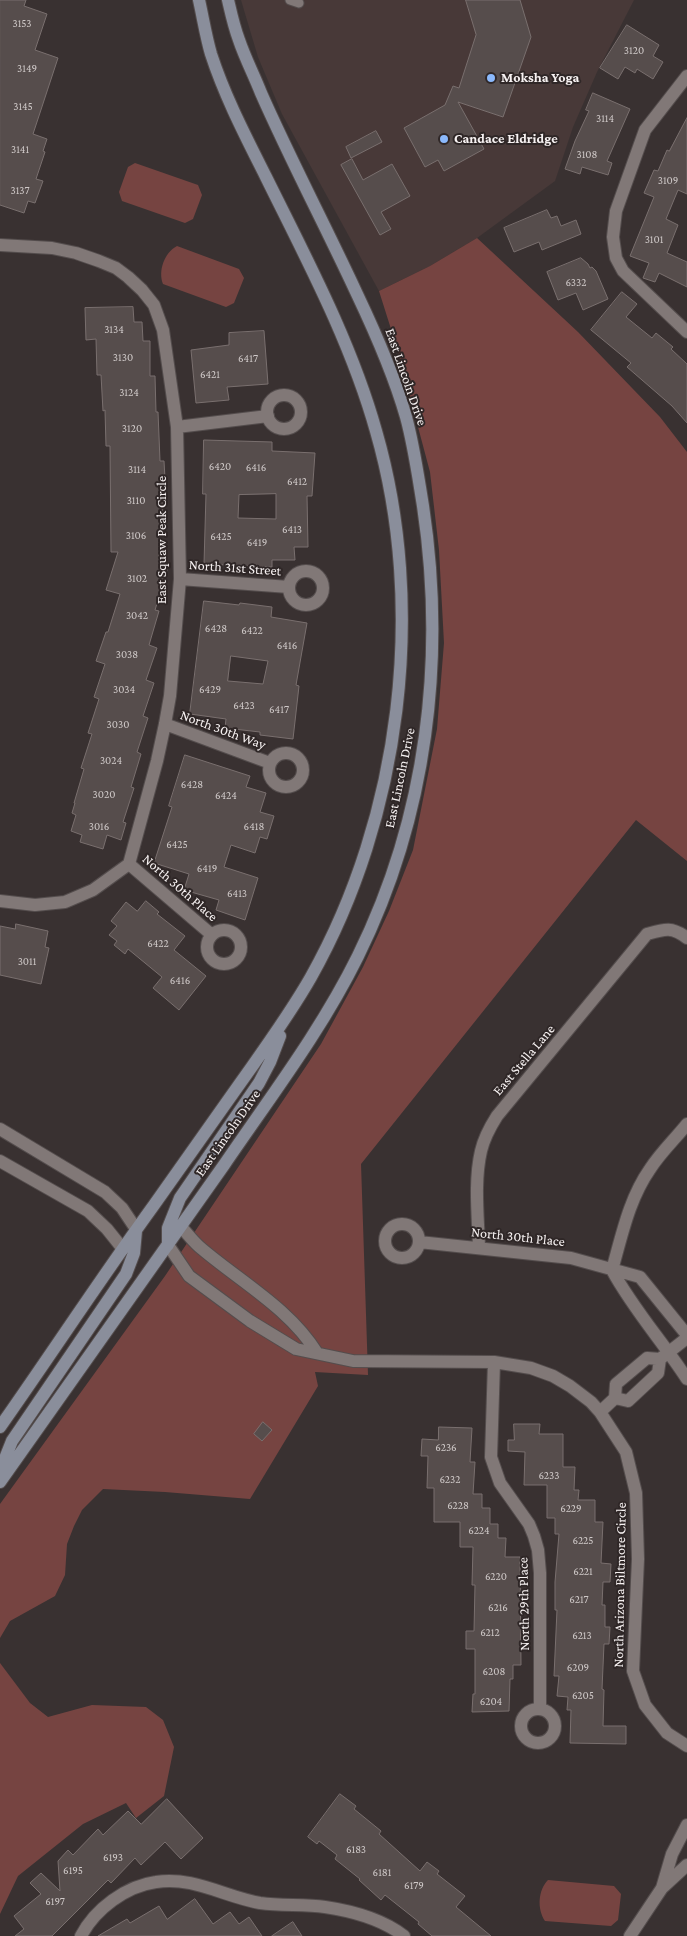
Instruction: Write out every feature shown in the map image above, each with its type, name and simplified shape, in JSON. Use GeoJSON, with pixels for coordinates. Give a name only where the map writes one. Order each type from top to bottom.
{"type":"FeatureCollection","features":[{"type":"Feature","properties":{"kind":"main road","name":"East Lincoln Drive"},"geometry":{"type":"LineString","coordinates":[[0,1427],[136,1229],[286,1019],[323,955],[360,870],[383,786],[396,714],[402,648],[396,535],[394,509],[381,453],[363,388],[334,317],[232,108],[211,53],[199,0]]}},
{"type":"Feature","properties":{"kind":"main road","name":"East Lincoln Drive"},"geometry":{"type":"LineString","coordinates":[[0,1482],[181,1227],[311,1039],[338,992],[358,955],[388,884],[405,833],[415,794],[426,729],[432,668],[433,632],[430,553],[417,468],[406,415],[378,338],[290,155],[239,41],[228,0]]}},
{"type":"Feature","properties":{"kind":"main road"},"geometry":{"type":"LineString","coordinates":[[168,1245],[168,1228],[180,1198],[246,1102],[270,1062],[286,1019]]}},
{"type":"Feature","properties":{"kind":"main road"},"geometry":{"type":"LineString","coordinates":[[0,1471],[12,1441],[126,1274],[134,1253],[136,1229]]}},
{"type":"Feature","properties":{"kind":"street"},"geometry":{"type":"LineString","coordinates":[[687,76],[645,130],[616,211],[613,237],[616,258],[622,271],[687,332]]}},
{"type":"Feature","properties":{"kind":"street","name":"East Squaw Peak Circle"},"geometry":{"type":"LineString","coordinates":[[0,245],[52,248],[76,253],[116,268],[142,290],[154,305],[163,330],[177,427],[180,579],[170,696],[157,761],[130,864]]}},
{"type":"Feature","properties":{"kind":"street"},"geometry":{"type":"LineString","coordinates":[[177,427],[268,416]]}},
{"type":"Feature","properties":{"kind":"street","name":"North 31st Street"},"geometry":{"type":"LineString","coordinates":[[180,579],[289,587]]}},
{"type":"Feature","properties":{"kind":"street","name":"North 30th Way"},"geometry":{"type":"LineString","coordinates":[[165,724],[270,763]]}},
{"type":"Feature","properties":{"kind":"street"},"geometry":{"type":"LineString","coordinates":[[0,901],[35,905],[65,902],[94,890],[130,864]]}},
{"type":"Feature","properties":{"kind":"street","name":"North 30th Place"},"geometry":{"type":"LineString","coordinates":[[130,864],[212,935]]}},
{"type":"Feature","properties":{"kind":"street","name":"East Stella Lane"},"geometry":{"type":"LineString","coordinates":[[479,1247],[478,1183],[480,1151],[486,1135],[497,1116],[647,934],[665,928],[680,932],[687,938]]}},
{"type":"Feature","properties":{"kind":"street"},"geometry":{"type":"LineString","coordinates":[[687,1124],[650,1168],[638,1189],[630,1209],[612,1270],[664,1356],[687,1379]]}},
{"type":"Feature","properties":{"kind":"street"},"geometry":{"type":"LineString","coordinates":[[0,1129],[105,1192],[122,1208],[136,1229]]}},
{"type":"Feature","properties":{"kind":"street"},"geometry":{"type":"LineString","coordinates":[[0,1160],[88,1211],[107,1229],[123,1249]]}},
{"type":"Feature","properties":{"kind":"street"},"geometry":{"type":"LineString","coordinates":[[181,1227],[201,1248],[263,1296],[306,1335],[317,1353]]}},
{"type":"Feature","properties":{"kind":"street","name":"North 30th Place"},"geometry":{"type":"LineString","coordinates":[[419,1242],[570,1258],[640,1277],[687,1337]]}},
{"type":"Feature","properties":{"kind":"street","name":"North Arizona Biltmore Circle"},"geometry":{"type":"LineString","coordinates":[[168,1245],[189,1276],[250,1321],[296,1349],[353,1361],[494,1362],[531,1368],[553,1376],[591,1402],[600,1412],[626,1452],[636,1493],[638,1559],[633,1671],[645,1705],[667,1733],[687,1746]]}},
{"type":"Feature","properties":{"kind":"street"},"geometry":{"type":"LineString","coordinates":[[616,1398],[628,1401],[658,1373],[664,1356],[687,1337]]}},
{"type":"Feature","properties":{"kind":"street"},"geometry":{"type":"LineString","coordinates":[[600,1412],[616,1398],[616,1384],[647,1358],[664,1356]]}},
{"type":"Feature","properties":{"kind":"street","name":"North 29th Place"},"geometry":{"type":"LineString","coordinates":[[494,1362],[490,1457],[500,1483],[529,1524],[538,1550],[540,1572],[540,1709]]}},
{"type":"Feature","properties":{"kind":"street"},"geometry":{"type":"LineString","coordinates":[[662,1888],[672,1854],[687,1825]]}},
{"type":"Feature","properties":{"kind":"street"},"geometry":{"type":"LineString","coordinates":[[630,1936],[662,1888],[687,1865]]}},
{"type":"Feature","properties":{"kind":"street"},"geometry":{"type":"LineString","coordinates":[[81,1936],[86,1926],[111,1901],[138,1887],[156,1882],[187,1881],[259,1903],[324,1907],[348,1911],[373,1919],[404,1936]]}},
{"type":"Feature","properties":{"kind":"shaded area"},"geometry":{"type":"Polygon","coordinates":[[[241,0],[634,0],[597,72],[573,127],[555,181],[477,238],[430,266],[379,291],[282,114],[258,57],[241,0]]]}},
{"type":"Feature","properties":{"kind":"shaded area"},"geometry":{"type":"Polygon","coordinates":[[[135,163],[198,185],[202,195],[193,219],[185,223],[122,201],[119,192],[128,167],[135,163]]]}},
{"type":"Feature","properties":{"kind":"shaded area"},"geometry":{"type":"Polygon","coordinates":[[[477,238],[578,332],[660,417],[687,452],[687,861],[636,820],[361,1164],[368,1375],[315,1372],[318,1386],[250,1499],[103,1489],[82,1510],[74,1526],[67,1544],[65,1575],[55,1596],[10,1621],[0,1638],[0,1504],[165,1276],[321,1044],[363,967],[389,911],[413,850],[437,729],[444,643],[439,550],[430,472],[397,348],[379,291],[430,266],[477,238]]]}},
{"type":"Feature","properties":{"kind":"shaded area"},"geometry":{"type":"Polygon","coordinates":[[[177,246],[239,269],[244,278],[234,303],[226,307],[163,284],[161,274],[163,263],[172,249],[177,246]]]}},
{"type":"Feature","properties":{"kind":"shaded area"},"geometry":{"type":"Polygon","coordinates":[[[0,1663],[30,1703],[48,1717],[92,1705],[146,1707],[163,1720],[174,1747],[164,1796],[136,1818],[126,1803],[83,1824],[18,1876],[0,1914],[0,1663]]]}},
{"type":"Feature","properties":{"kind":"shaded area"},"geometry":{"type":"Polygon","coordinates":[[[548,1880],[614,1886],[621,1894],[618,1920],[611,1926],[545,1921],[542,1916],[540,1900],[542,1889],[548,1880]]]}},
{"type":"Feature","properties":{"kind":"building"},"geometry":{"type":"Polygon","coordinates":[[[0,0],[26,0],[24,6],[47,14],[35,50],[58,58],[33,134],[47,139],[43,151],[45,152],[36,179],[43,181],[35,203],[28,201],[24,213],[0,205],[0,0]]]}},
{"type":"Feature","properties":{"kind":"building"},"geometry":{"type":"Polygon","coordinates":[[[466,0],[520,0],[531,37],[503,117],[458,102],[484,149],[444,171],[438,160],[425,167],[404,128],[445,105],[453,86],[459,88],[476,35],[466,0]]]}},
{"type":"Feature","properties":{"kind":"building"},"geometry":{"type":"Polygon","coordinates":[[[627,25],[659,45],[653,56],[663,62],[653,79],[637,69],[635,73],[625,67],[618,79],[600,68],[627,25]]]}},
{"type":"Feature","properties":{"kind":"building"},"geometry":{"type":"Polygon","coordinates":[[[593,93],[630,109],[607,161],[612,163],[608,175],[582,167],[580,174],[565,169],[589,111],[586,110],[593,93]]]}},
{"type":"Feature","properties":{"kind":"building"},"geometry":{"type":"Polygon","coordinates":[[[687,118],[687,194],[678,190],[666,219],[678,225],[667,253],[687,262],[687,287],[659,273],[655,282],[643,278],[649,263],[630,256],[654,197],[644,193],[654,170],[658,171],[667,150],[669,151],[687,118]]]}},
{"type":"Feature","properties":{"kind":"building"},"geometry":{"type":"Polygon","coordinates":[[[376,131],[382,142],[351,158],[346,147],[376,131]]]}},
{"type":"Feature","properties":{"kind":"building"},"geometry":{"type":"Polygon","coordinates":[[[352,159],[363,180],[392,164],[410,196],[381,212],[391,229],[380,235],[341,165],[352,159]]]}},
{"type":"Feature","properties":{"kind":"building"},"geometry":{"type":"Polygon","coordinates":[[[547,210],[551,218],[557,216],[561,226],[576,220],[581,234],[542,250],[539,242],[514,252],[504,228],[547,210]]]}},
{"type":"Feature","properties":{"kind":"building"},"geometry":{"type":"Polygon","coordinates":[[[581,258],[590,268],[592,267],[596,271],[608,299],[583,310],[576,293],[558,300],[547,272],[581,258]]]}},
{"type":"Feature","properties":{"kind":"building"},"geometry":{"type":"Polygon","coordinates":[[[622,292],[637,304],[626,317],[652,338],[656,333],[673,347],[671,349],[687,364],[687,423],[672,406],[627,367],[631,363],[591,330],[622,292]]]}},
{"type":"Feature","properties":{"kind":"building"},"geometry":{"type":"Polygon","coordinates":[[[133,307],[134,322],[142,322],[143,341],[150,341],[150,376],[155,376],[160,461],[164,461],[165,479],[162,517],[160,517],[159,564],[168,567],[155,610],[159,611],[149,645],[157,648],[146,680],[154,683],[143,716],[148,718],[137,752],[141,754],[131,787],[134,788],[123,822],[126,823],[121,840],[107,835],[103,849],[80,842],[82,835],[71,831],[76,815],[72,813],[74,803],[84,769],[81,768],[92,734],[88,733],[99,699],[94,697],[105,664],[96,661],[106,632],[108,632],[120,594],[106,590],[118,552],[111,552],[110,446],[106,446],[105,410],[103,411],[101,375],[97,375],[96,339],[86,340],[85,308],[133,307]]]}},
{"type":"Feature","properties":{"kind":"building"},"geometry":{"type":"Polygon","coordinates":[[[264,331],[268,384],[227,387],[229,400],[196,403],[191,350],[229,345],[229,333],[264,331]]]}},
{"type":"Feature","properties":{"kind":"building"},"geometry":{"type":"Polygon","coordinates":[[[204,440],[272,442],[272,451],[315,453],[312,496],[307,496],[308,547],[294,547],[295,560],[272,560],[272,567],[204,564],[206,494],[203,494],[204,440]],[[276,494],[239,495],[238,518],[276,519],[276,494]]]}},
{"type":"Feature","properties":{"kind":"building"},"geometry":{"type":"Polygon","coordinates":[[[204,601],[272,607],[271,617],[307,623],[296,685],[299,686],[293,739],[260,735],[260,732],[225,728],[226,719],[190,714],[204,601]],[[231,656],[228,681],[263,684],[268,661],[231,656]]]}},
{"type":"Feature","properties":{"kind":"building"},"geometry":{"type":"Polygon","coordinates":[[[185,755],[250,776],[246,787],[266,793],[260,812],[274,816],[267,839],[260,837],[255,853],[231,845],[224,867],[258,878],[245,920],[216,910],[219,900],[184,890],[189,874],[154,863],[172,807],[169,806],[185,755]]]}},
{"type":"Feature","properties":{"kind":"building"},"geometry":{"type":"Polygon","coordinates":[[[146,901],[159,912],[157,914],[185,936],[174,950],[206,976],[179,1010],[153,988],[162,977],[128,949],[125,954],[114,945],[117,941],[109,935],[117,926],[111,921],[126,902],[137,911],[146,901]]]}},
{"type":"Feature","properties":{"kind":"building"},"geometry":{"type":"Polygon","coordinates":[[[16,924],[48,931],[45,947],[49,948],[41,984],[0,975],[0,926],[15,929],[16,924]]]}},
{"type":"Feature","properties":{"kind":"building"},"geometry":{"type":"Polygon","coordinates":[[[263,1422],[272,1430],[262,1441],[254,1434],[263,1422]]]}},
{"type":"Feature","properties":{"kind":"building"},"geometry":{"type":"Polygon","coordinates":[[[514,1424],[540,1424],[539,1434],[563,1434],[563,1467],[575,1467],[574,1490],[579,1490],[578,1500],[595,1500],[595,1522],[603,1522],[601,1563],[611,1564],[610,1582],[603,1582],[602,1605],[605,1605],[605,1627],[610,1627],[609,1644],[604,1644],[603,1726],[626,1726],[626,1744],[570,1743],[571,1710],[567,1710],[568,1697],[557,1696],[559,1676],[554,1676],[557,1610],[555,1610],[555,1582],[559,1534],[555,1534],[555,1518],[547,1518],[547,1485],[524,1485],[525,1452],[508,1451],[508,1440],[514,1440],[514,1424]]]}},
{"type":"Feature","properties":{"kind":"building"},"geometry":{"type":"Polygon","coordinates":[[[439,1427],[472,1428],[470,1462],[475,1462],[473,1494],[482,1494],[482,1508],[490,1508],[490,1524],[498,1524],[498,1538],[506,1538],[505,1557],[520,1557],[521,1665],[513,1665],[513,1679],[510,1679],[509,1711],[472,1712],[473,1694],[475,1694],[475,1649],[466,1649],[466,1631],[474,1631],[475,1585],[472,1585],[473,1547],[460,1547],[460,1522],[434,1522],[434,1488],[427,1488],[428,1456],[421,1456],[422,1439],[438,1440],[439,1427]]]}},
{"type":"Feature","properties":{"kind":"building"},"geometry":{"type":"Polygon","coordinates":[[[340,1794],[356,1806],[354,1809],[381,1831],[379,1834],[420,1871],[427,1862],[439,1871],[437,1874],[465,1896],[456,1907],[491,1936],[432,1936],[418,1924],[419,1922],[385,1895],[381,1900],[360,1879],[335,1859],[337,1855],[319,1841],[317,1844],[308,1837],[340,1794]]]}},
{"type":"Feature","properties":{"kind":"building"},"geometry":{"type":"Polygon","coordinates":[[[167,1799],[203,1838],[181,1859],[165,1842],[141,1865],[135,1858],[111,1883],[108,1880],[52,1936],[15,1936],[24,1929],[14,1916],[41,1894],[30,1883],[41,1873],[60,1891],[58,1861],[68,1850],[73,1855],[98,1829],[103,1835],[128,1811],[141,1824],[167,1799]]]}},
{"type":"Feature","properties":{"kind":"building"},"geometry":{"type":"Polygon","coordinates":[[[195,1899],[213,1924],[230,1912],[239,1924],[249,1917],[262,1936],[98,1936],[127,1919],[130,1923],[159,1906],[167,1919],[195,1899]]]}},
{"type":"Feature","properties":{"kind":"building"},"geometry":{"type":"Polygon","coordinates":[[[293,1922],[302,1936],[272,1936],[293,1922]]]}},
{"type":"Feature","properties":{"kind":"place","name":"Moksha Yoga"},"geometry":{"type":"Point","coordinates":[491,78]}},
{"type":"Feature","properties":{"kind":"place","name":"Candace Eldridge"},"geometry":{"type":"Point","coordinates":[444,139]}}]}
